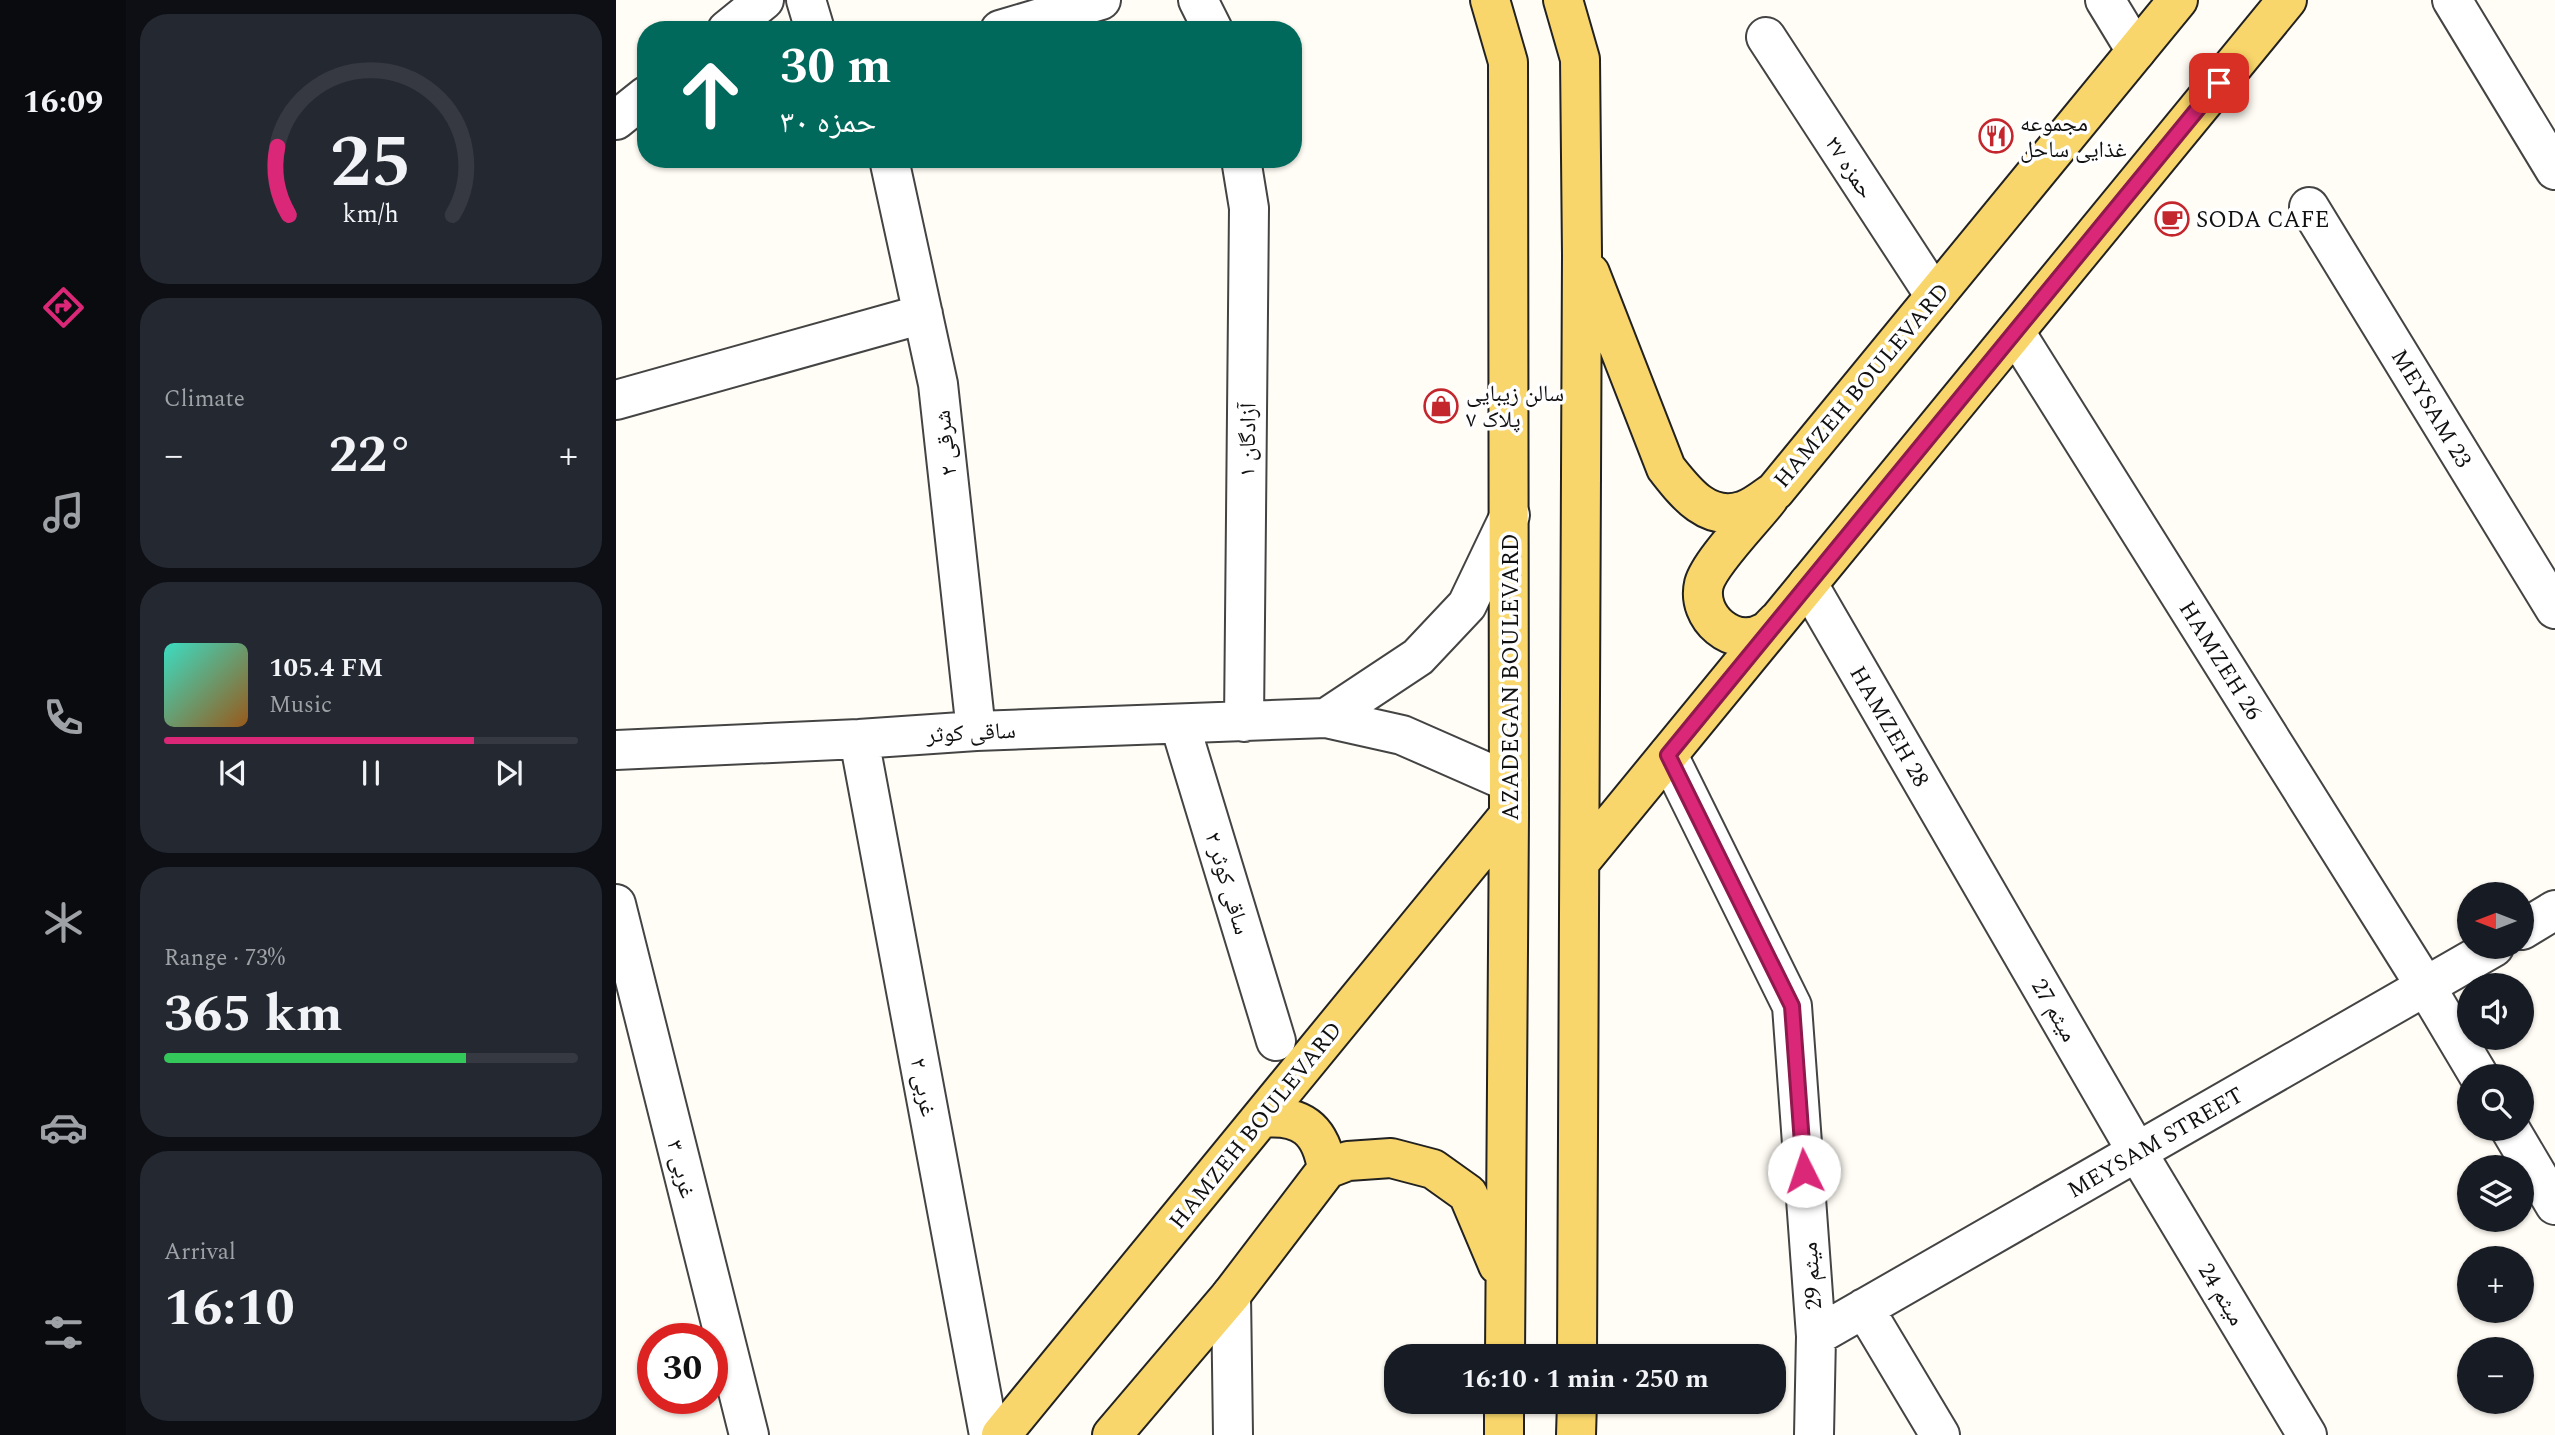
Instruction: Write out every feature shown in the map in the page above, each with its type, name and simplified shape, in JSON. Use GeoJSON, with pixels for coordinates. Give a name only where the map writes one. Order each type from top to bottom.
{"type":"FeatureCollection","features":[{"type":"Feature","properties":{"kind":"main road","name":"AZADEGAN BOULEVARD"},"geometry":{"type":"LineString","coordinates":[[1490,0],[1508,62],[1510,515],[1505,1344]]}},
{"type":"Feature","properties":{"kind":"main road"},"geometry":{"type":"LineString","coordinates":[[1563,0],[1580,59]]}},
{"type":"Feature","properties":{"kind":"main road"},"geometry":{"type":"LineString","coordinates":[[1577,1344],[1583,255],[1578,0]]}},
{"type":"Feature","properties":{"kind":"main road","name":"HAMZEH BOULEVARD"},"geometry":{"type":"LineString","coordinates":[[1583,255],[1666,468],[1702,507],[1721,513],[1742,511],[1775,491],[2178,0]]}},
{"type":"Feature","properties":{"kind":"main road"},"geometry":{"type":"LineString","coordinates":[[1580,862],[2287,0]]}},
{"type":"Feature","properties":{"kind":"main road"},"geometry":{"type":"LineString","coordinates":[[1775,491],[1712,568],[1704,582],[1703,599],[1708,614],[1718,627],[1733,635],[1749,637],[1765,632],[1777,621]]}},
{"type":"Feature","properties":{"kind":"main road","name":"HAMZEH BOULEVARD"},"geometry":{"type":"LineString","coordinates":[[1001,1435],[1262,1118],[1509,799]]}},
{"type":"Feature","properties":{"kind":"main road"},"geometry":{"type":"LineString","coordinates":[[1262,1118],[1281,1116],[1300,1122],[1315,1134],[1324,1150],[1327,1169]]}},
{"type":"Feature","properties":{"kind":"main road"},"geometry":{"type":"LineString","coordinates":[[1112,1435],[1231,1295],[1327,1169],[1348,1161],[1391,1158],[1433,1169],[1468,1194],[1505,1280]]}},
{"type":"Feature","properties":{"kind":"main road"},"geometry":{"type":"LineString","coordinates":[[1504,1414],[1504,1435]]}},
{"type":"Feature","properties":{"kind":"main road"},"geometry":{"type":"LineString","coordinates":[[1576,1435],[1577,1414]]}},
{"type":"Feature","properties":{"kind":"street"},"geometry":{"type":"LineString","coordinates":[[738,21],[764,0]]}},
{"type":"Feature","properties":{"kind":"street"},"geometry":{"type":"LineString","coordinates":[[806,0],[812,21]]}},
{"type":"Feature","properties":{"kind":"street"},"geometry":{"type":"LineString","coordinates":[[1030,21],[1101,0]]}},
{"type":"Feature","properties":{"kind":"street"},"geometry":{"type":"LineString","coordinates":[[1198,0],[1208,21]]}},
{"type":"Feature","properties":{"kind":"street"},"geometry":{"type":"LineString","coordinates":[[2105,0],[2137,51]]}},
{"type":"Feature","properties":{"kind":"street"},"geometry":{"type":"LineString","coordinates":[[2452,0],[2555,170]]}},
{"type":"Feature","properties":{"kind":"street","name":"حمزه ۲۷"},"geometry":{"type":"LineString","coordinates":[[1766,37],[1935,296]]}},
{"type":"Feature","properties":{"kind":"street"},"geometry":{"type":"LineString","coordinates":[[616,120],[637,103]]}},
{"type":"Feature","properties":{"kind":"street"},"geometry":{"type":"LineString","coordinates":[[616,142],[637,136]]}},
{"type":"Feature","properties":{"kind":"street","name":"۲ شرقی"},"geometry":{"type":"LineString","coordinates":[[891,168],[938,384],[976,731]]}},
{"type":"Feature","properties":{"kind":"street","name":"آزادگان ۱"},"geometry":{"type":"LineString","coordinates":[[1242,168],[1249,208],[1244,722]]}},
{"type":"Feature","properties":{"kind":"street","name":"MEYSAM 23"},"geometry":{"type":"LineString","coordinates":[[2309,206],[2555,609]]}},
{"type":"Feature","properties":{"kind":"street"},"geometry":{"type":"LineString","coordinates":[[616,400],[923,314]]}},
{"type":"Feature","properties":{"kind":"street","name":"HAMZEH 26"},"geometry":{"type":"LineString","coordinates":[[2015,331],[2472,1064]]}},
{"type":"Feature","properties":{"kind":"street"},"geometry":{"type":"LineString","coordinates":[[1326,718],[1418,657],[1467,605],[1510,515]]}},
{"type":"Feature","properties":{"kind":"street","name":"HAMZEH 28"},"geometry":{"type":"LineString","coordinates":[[1808,584],[1972,868]]}},
{"type":"Feature","properties":{"kind":"street","name":"ساقی کوثر"},"geometry":{"type":"LineString","coordinates":[[616,750],[976,731],[1326,718],[1402,735],[1509,799]]}},
{"type":"Feature","properties":{"kind":"street","name":"ساقی کوثر ۲"},"geometry":{"type":"LineString","coordinates":[[1180,725],[1276,1041]]}},
{"type":"Feature","properties":{"kind":"street","name":"۲ غربی"},"geometry":{"type":"LineString","coordinates":[[859,739],[989,1435]]}},
{"type":"Feature","properties":{"kind":"street","name":"میثم 29"},"geometry":{"type":"LineString","coordinates":[[1668,755],[1792,1006],[1815,1336],[1814,1435]]}},
{"type":"Feature","properties":{"kind":"street","name":"میثم 27"},"geometry":{"type":"LineString","coordinates":[[1972,868],[2137,1152]]}},
{"type":"Feature","properties":{"kind":"street","name":"۳ غربی"},"geometry":{"type":"LineString","coordinates":[[616,904],[629,1007],[749,1435]]}},
{"type":"Feature","properties":{"kind":"street"},"geometry":{"type":"LineString","coordinates":[[2534,923],[2555,910]]}},
{"type":"Feature","properties":{"kind":"street","name":"MEYSAM STREET"},"geometry":{"type":"LineString","coordinates":[[1815,1336],[2474,959]]}},
{"type":"Feature","properties":{"kind":"street"},"geometry":{"type":"LineString","coordinates":[[2517,1141],[2555,1205]]}},
{"type":"Feature","properties":{"kind":"street","name":"میثم 24"},"geometry":{"type":"LineString","coordinates":[[2137,1152],[2307,1435]]}},
{"type":"Feature","properties":{"kind":"street"},"geometry":{"type":"LineString","coordinates":[[1231,1295],[1233,1435]]}},
{"type":"Feature","properties":{"kind":"street"},"geometry":{"type":"LineString","coordinates":[[1864,1308],[1940,1435]]}},
{"type":"Feature","properties":{"kind":"place","name":"مجموعه غذایی ساحل"},"geometry":{"type":"Point","coordinates":[1996,136]}},
{"type":"Feature","properties":{"kind":"place","name":"SODA CAFE"},"geometry":{"type":"Point","coordinates":[2172,219]}},
{"type":"Feature","properties":{"kind":"place","name":"سالن زیبایی پلاک ۷"},"geometry":{"type":"Point","coordinates":[1441,406]}},
{"type":"Feature","properties":{"kind":"route"},"geometry":{"type":"LineString","coordinates":[[1804,1171],[1792,1006],[1668,755],[2219,83]]}}]}
